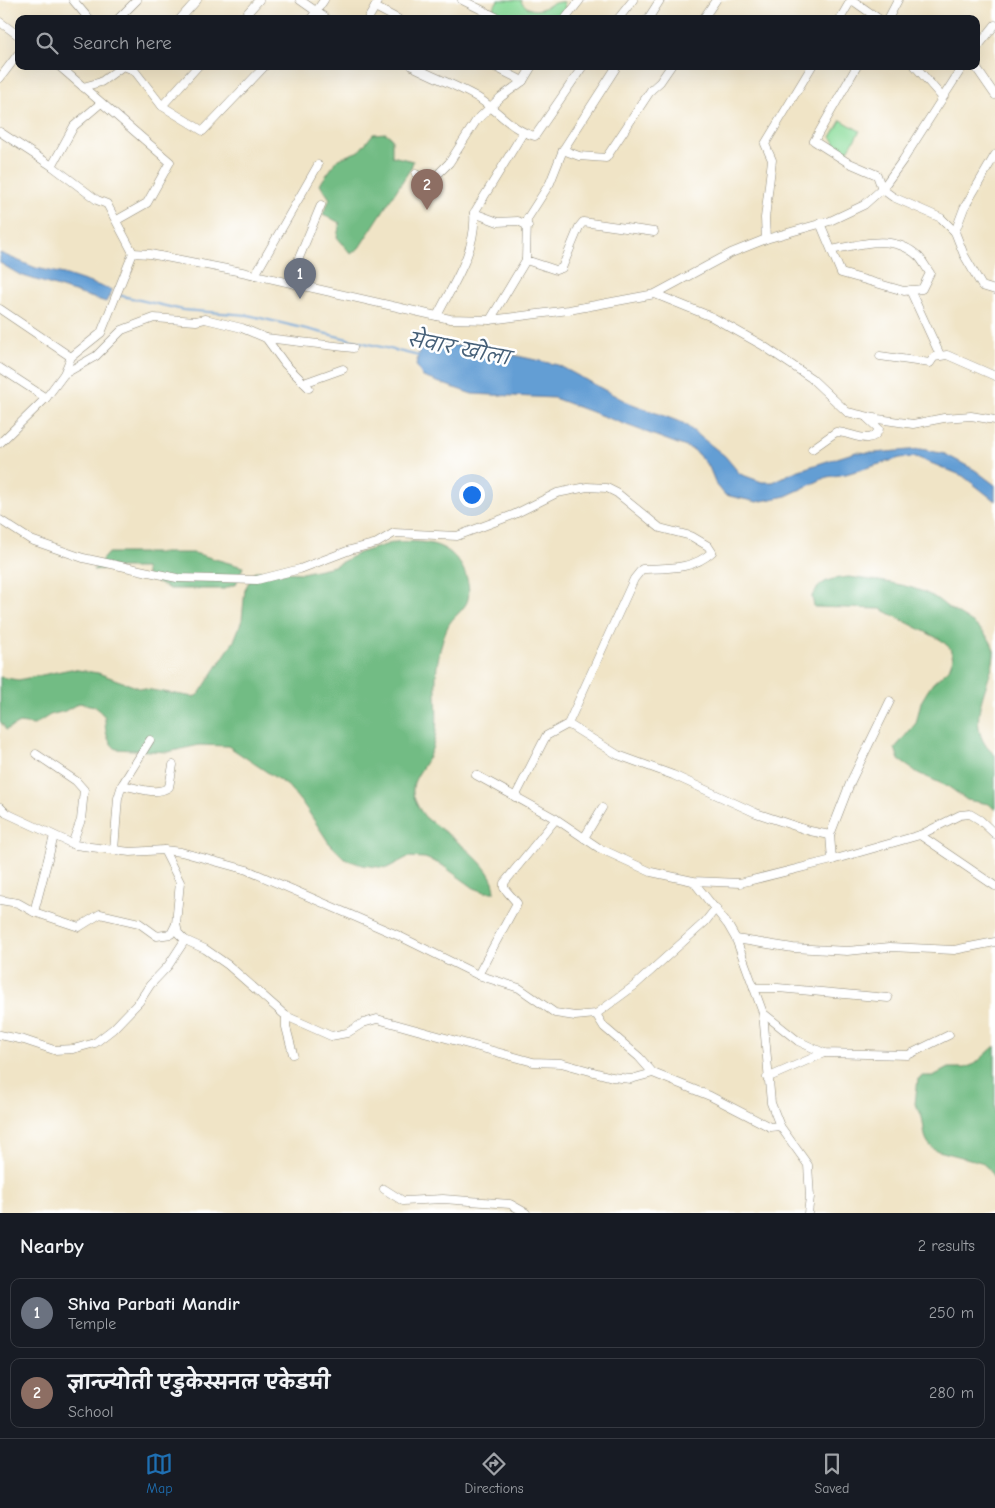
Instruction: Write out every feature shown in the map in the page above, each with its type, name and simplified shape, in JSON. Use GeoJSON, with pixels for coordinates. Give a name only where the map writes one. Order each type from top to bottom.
{"type":"FeatureCollection","features":[{"type":"Feature","properties":{"kind":"street"},"geometry":{"type":"LineString","coordinates":[[122,15],[137,0]]}},
{"type":"Feature","properties":{"kind":"street"},"geometry":{"type":"LineString","coordinates":[[184,15],[197,0]]}},
{"type":"Feature","properties":{"kind":"street"},"geometry":{"type":"LineString","coordinates":[[245,15],[258,0]]}},
{"type":"Feature","properties":{"kind":"street"},"geometry":{"type":"LineString","coordinates":[[300,0],[321,15]]}},
{"type":"Feature","properties":{"kind":"street"},"geometry":{"type":"LineString","coordinates":[[314,15],[324,0]]}},
{"type":"Feature","properties":{"kind":"street"},"geometry":{"type":"LineString","coordinates":[[462,0],[492,15]]}},
{"type":"Feature","properties":{"kind":"street"},"geometry":{"type":"LineString","coordinates":[[621,15],[633,0]]}},
{"type":"Feature","properties":{"kind":"street"},"geometry":{"type":"LineString","coordinates":[[651,15],[660,0]]}},
{"type":"Feature","properties":{"kind":"street"},"geometry":{"type":"LineString","coordinates":[[706,15],[716,0]]}},
{"type":"Feature","properties":{"kind":"street"},"geometry":{"type":"LineString","coordinates":[[843,15],[852,0],[873,15]]}},
{"type":"Feature","properties":{"kind":"street"},"geometry":{"type":"LineString","coordinates":[[890,15],[898,0]]}},
{"type":"Feature","properties":{"kind":"street"},"geometry":{"type":"LineString","coordinates":[[567,15],[576,1]]}},
{"type":"Feature","properties":{"kind":"street"},"geometry":{"type":"LineString","coordinates":[[79,2],[87,15]]}},
{"type":"Feature","properties":{"kind":"street"},"geometry":{"type":"LineString","coordinates":[[370,15],[377,3],[393,15]]}},
{"type":"Feature","properties":{"kind":"street"},"geometry":{"type":"LineString","coordinates":[[0,22],[15,33]]}},
{"type":"Feature","properties":{"kind":"street"},"geometry":{"type":"LineString","coordinates":[[980,43],[995,25]]}},
{"type":"Feature","properties":{"kind":"street"},"geometry":{"type":"LineString","coordinates":[[0,78],[15,57]]}},
{"type":"Feature","properties":{"kind":"street"},"geometry":{"type":"LineString","coordinates":[[64,70],[170,162],[147,203],[117,220]]}},
{"type":"Feature","properties":{"kind":"street"},"geometry":{"type":"LineString","coordinates":[[70,74],[73,70]]}},
{"type":"Feature","properties":{"kind":"street"},"geometry":{"type":"LineString","coordinates":[[83,87],[101,82],[118,70]]}},
{"type":"Feature","properties":{"kind":"street"},"geometry":{"type":"LineString","coordinates":[[136,70],[162,106],[203,131],[261,70]]}},
{"type":"Feature","properties":{"kind":"street"},"geometry":{"type":"LineString","coordinates":[[162,106],[194,70]]}},
{"type":"Feature","properties":{"kind":"street"},"geometry":{"type":"LineString","coordinates":[[420,70],[475,96],[492,107],[523,133],[535,136],[581,70]]}},
{"type":"Feature","properties":{"kind":"street"},"geometry":{"type":"LineString","coordinates":[[501,70],[523,81]]}},
{"type":"Feature","properties":{"kind":"street"},"geometry":{"type":"LineString","coordinates":[[416,174],[427,181],[438,174],[449,163],[476,121],[501,97],[523,81],[530,70]]}},
{"type":"Feature","properties":{"kind":"street"},"geometry":{"type":"LineString","coordinates":[[490,320],[526,260],[527,219],[550,183],[564,150],[614,70]]}},
{"type":"Feature","properties":{"kind":"street"},"geometry":{"type":"LineString","coordinates":[[564,150],[578,156],[606,158],[651,90],[660,82],[668,70]]}},
{"type":"Feature","properties":{"kind":"street"},"geometry":{"type":"LineString","coordinates":[[766,239],[765,218],[772,160],[765,144],[810,70]]}},
{"type":"Feature","properties":{"kind":"street"},"geometry":{"type":"LineString","coordinates":[[855,70],[814,141],[847,162],[877,175],[882,189],[893,197],[941,218],[955,232],[964,255],[982,286],[995,290]]}},
{"type":"Feature","properties":{"kind":"street"},"geometry":{"type":"LineString","coordinates":[[918,70],[942,97]]}},
{"type":"Feature","properties":{"kind":"street"},"geometry":{"type":"LineString","coordinates":[[134,252],[289,282],[450,319],[490,320],[569,310],[655,294],[731,254],[766,239],[830,221],[864,205],[882,189],[903,160],[960,70]]}},
{"type":"Feature","properties":{"kind":"street"},"geometry":{"type":"LineString","coordinates":[[978,70],[995,95]]}},
{"type":"Feature","properties":{"kind":"street"},"geometry":{"type":"LineString","coordinates":[[52,166],[74,126],[101,103]]}},
{"type":"Feature","properties":{"kind":"street"},"geometry":{"type":"LineString","coordinates":[[0,132],[52,166],[98,200],[107,204],[134,252]]}},
{"type":"Feature","properties":{"kind":"street"},"geometry":{"type":"LineString","coordinates":[[437,316],[472,245],[475,229],[474,213],[523,133]]}},
{"type":"Feature","properties":{"kind":"street"},"geometry":{"type":"LineString","coordinates":[[955,232],[964,208],[995,155]]}},
{"type":"Feature","properties":{"kind":"street"},"geometry":{"type":"LineString","coordinates":[[255,275],[318,165]]}},
{"type":"Feature","properties":{"kind":"street"},"geometry":{"type":"LineString","coordinates":[[289,282],[321,205]]}},
{"type":"Feature","properties":{"kind":"street"},"geometry":{"type":"LineString","coordinates":[[474,213],[498,222],[518,221],[528,226]]}},
{"type":"Feature","properties":{"kind":"street"},"geometry":{"type":"LineString","coordinates":[[526,260],[556,270],[562,268],[579,227],[584,222],[654,232]]}},
{"type":"Feature","properties":{"kind":"street"},"geometry":{"type":"LineString","coordinates":[[820,223],[841,273],[910,290],[922,289],[930,273],[919,257],[900,245],[874,241],[832,250]]}},
{"type":"Feature","properties":{"kind":"street"},"geometry":{"type":"LineString","coordinates":[[0,444],[46,398],[64,374],[71,358],[101,333],[134,252]]}},
{"type":"Feature","properties":{"kind":"street"},"geometry":{"type":"LineString","coordinates":[[910,290],[940,355]]}},
{"type":"Feature","properties":{"kind":"street"},"geometry":{"type":"LineString","coordinates":[[655,294],[712,317],[762,345],[811,378],[847,412],[912,424],[971,416],[995,420]]}},
{"type":"Feature","properties":{"kind":"street"},"geometry":{"type":"LineString","coordinates":[[0,309],[71,358]]}},
{"type":"Feature","properties":{"kind":"street"},"geometry":{"type":"LineString","coordinates":[[64,374],[96,356],[122,330],[154,318],[214,320],[242,328],[266,338],[353,348]]}},
{"type":"Feature","properties":{"kind":"street"},"geometry":{"type":"LineString","coordinates":[[266,338],[285,364],[307,386],[343,369]]}},
{"type":"Feature","properties":{"kind":"street"},"geometry":{"type":"LineString","coordinates":[[880,356],[930,364],[934,357],[947,355],[995,376]]}},
{"type":"Feature","properties":{"kind":"street"},"geometry":{"type":"LineString","coordinates":[[0,368],[46,398]]}},
{"type":"Feature","properties":{"kind":"street"},"geometry":{"type":"LineString","coordinates":[[812,448],[836,432],[866,438],[877,434],[878,428],[866,417]]}},
{"type":"Feature","properties":{"kind":"street"},"geometry":{"type":"LineString","coordinates":[[0,520],[31,540],[83,558],[177,578],[256,580],[300,570],[350,550],[377,543],[394,533],[457,536],[513,515],[557,493],[587,487],[607,488],[617,493],[660,528],[691,536],[708,546],[712,552],[682,568],[642,569],[634,579],[568,724],[546,736],[515,796]]}},
{"type":"Feature","properties":{"kind":"street"},"geometry":{"type":"LineString","coordinates":[[832,860],[830,835],[851,781],[890,701]]}},
{"type":"Feature","properties":{"kind":"street"},"geometry":{"type":"LineString","coordinates":[[568,724],[618,755],[673,776],[756,813],[810,832],[830,835]]}},
{"type":"Feature","properties":{"kind":"street"},"geometry":{"type":"LineString","coordinates":[[114,850],[118,798],[122,785],[150,740]]}},
{"type":"Feature","properties":{"kind":"street"},"geometry":{"type":"LineString","coordinates":[[36,754],[76,781],[84,790],[81,820],[72,844]]}},
{"type":"Feature","properties":{"kind":"street"},"geometry":{"type":"LineString","coordinates":[[122,785],[146,790],[166,789],[169,787],[173,765]]}},
{"type":"Feature","properties":{"kind":"street"},"geometry":{"type":"LineString","coordinates":[[476,775],[556,819],[599,848],[651,872],[693,881],[740,883],[920,835],[960,815],[970,814],[980,820],[995,834]]}},
{"type":"Feature","properties":{"kind":"street"},"geometry":{"type":"LineString","coordinates":[[0,807],[6,813],[72,844],[130,852],[164,850],[181,852],[247,870],[397,935],[478,975],[519,988],[555,1013],[575,1016],[596,1014],[634,986],[706,922],[716,908]]}},
{"type":"Feature","properties":{"kind":"street"},"geometry":{"type":"LineString","coordinates":[[584,838],[602,808]]}},
{"type":"Feature","properties":{"kind":"street"},"geometry":{"type":"LineString","coordinates":[[478,975],[517,903],[504,888],[504,883],[556,819]]}},
{"type":"Feature","properties":{"kind":"street"},"geometry":{"type":"LineString","coordinates":[[920,835],[995,886]]}},
{"type":"Feature","properties":{"kind":"street"},"geometry":{"type":"LineString","coordinates":[[34,912],[54,836]]}},
{"type":"Feature","properties":{"kind":"street"},"geometry":{"type":"LineString","coordinates":[[164,850],[180,882],[176,924],[178,933],[185,940],[205,949],[228,965],[286,1016],[331,1036],[347,1033],[363,1023],[377,1019],[533,1062],[562,1063],[612,1078],[631,1079],[653,1073]]}},
{"type":"Feature","properties":{"kind":"street"},"geometry":{"type":"LineString","coordinates":[[693,881],[716,908],[736,939],[763,1013],[767,1078],[771,1103],[780,1126],[808,1165],[810,1197],[808,1213]]}},
{"type":"Feature","properties":{"kind":"street"},"geometry":{"type":"LineString","coordinates":[[0,900],[18,903],[34,912],[79,927],[100,914],[139,923],[157,936],[171,934],[176,924]]}},
{"type":"Feature","properties":{"kind":"street"},"geometry":{"type":"LineString","coordinates":[[736,939],[793,948],[847,951],[890,947],[954,950],[995,942]]}},
{"type":"Feature","properties":{"kind":"street"},"geometry":{"type":"LineString","coordinates":[[0,1035],[24,1040],[54,1050],[73,1049],[95,1042],[113,1029],[139,1002],[150,985],[168,966],[185,940]]}},
{"type":"Feature","properties":{"kind":"street"},"geometry":{"type":"LineString","coordinates":[[754,988],[778,988],[888,998]]}},
{"type":"Feature","properties":{"kind":"street"},"geometry":{"type":"LineString","coordinates":[[763,1013],[798,1041],[824,1054]]}},
{"type":"Feature","properties":{"kind":"street"},"geometry":{"type":"LineString","coordinates":[[596,1014],[604,1028],[639,1057],[653,1073],[710,1096],[770,1127],[780,1126]]}},
{"type":"Feature","properties":{"kind":"street"},"geometry":{"type":"LineString","coordinates":[[286,1016],[286,1027],[293,1054]]}},
{"type":"Feature","properties":{"kind":"street"},"geometry":{"type":"LineString","coordinates":[[767,1078],[824,1054],[908,1055],[949,1035]]}},
{"type":"Feature","properties":{"kind":"street"},"geometry":{"type":"LineString","coordinates":[[384,1189],[403,1201],[444,1199],[510,1204],[526,1213]]}},
{"type":"Feature","properties":{"kind":"green space"},"geometry":{"type":"Polygon","coordinates":[[[498,0],[522,0],[521,2],[533,10],[564,2],[565,9],[561,15],[501,15],[492,10],[498,0]]]}},
{"type":"Feature","properties":{"kind":"green space"},"geometry":{"type":"Polygon","coordinates":[[[841,120],[860,131],[845,155],[833,146],[835,142],[831,137],[841,120]]]}},
{"type":"Feature","properties":{"kind":"green space"},"geometry":{"type":"Polygon","coordinates":[[[386,133],[392,138],[392,156],[413,161],[411,168],[359,248],[351,254],[337,237],[340,223],[323,214],[330,199],[320,184],[338,159],[359,151],[373,134],[386,133]]]}},
{"type":"Feature","properties":{"kind":"green space"},"geometry":{"type":"Polygon","coordinates":[[[395,542],[426,543],[443,548],[455,557],[463,569],[468,584],[467,603],[450,623],[441,646],[436,676],[437,717],[435,736],[429,757],[415,780],[413,795],[425,817],[478,860],[493,881],[495,892],[485,892],[474,888],[442,865],[425,858],[408,857],[387,868],[362,865],[345,859],[329,843],[306,808],[288,786],[228,746],[199,745],[168,752],[116,749],[108,739],[105,717],[95,706],[79,703],[65,711],[50,715],[34,725],[19,723],[6,730],[0,721],[0,677],[18,680],[71,669],[98,673],[139,688],[194,697],[199,694],[234,641],[242,620],[245,589],[255,571],[302,573],[334,566],[359,553],[395,542]]]}},
{"type":"Feature","properties":{"kind":"green space"},"geometry":{"type":"Polygon","coordinates":[[[108,553],[194,553],[243,567],[236,584],[224,589],[170,589],[147,578],[145,568],[93,570],[108,553]]]}},
{"type":"Feature","properties":{"kind":"green space"},"geometry":{"type":"Polygon","coordinates":[[[849,577],[893,583],[924,592],[973,623],[992,644],[994,651],[993,663],[981,703],[979,730],[984,743],[995,755],[995,810],[989,804],[967,800],[949,787],[918,773],[899,760],[895,748],[916,723],[921,702],[933,683],[949,669],[953,658],[950,648],[941,640],[881,609],[814,607],[812,596],[819,586],[832,579],[849,577]]]}},
{"type":"Feature","properties":{"kind":"green space"},"geometry":{"type":"Polygon","coordinates":[[[995,1046],[995,1181],[990,1170],[981,1162],[935,1150],[926,1140],[922,1117],[915,1104],[918,1079],[923,1076],[933,1076],[948,1068],[965,1068],[975,1064],[995,1046]]]}},
{"type":"Feature","properties":{"kind":"water"},"geometry":{"type":"Polygon","coordinates":[[[0,253],[36,268],[64,274],[112,290],[106,302],[20,275],[0,263],[0,253]]]}},
{"type":"Feature","properties":{"kind":"water"},"geometry":{"type":"Polygon","coordinates":[[[422,342],[482,348],[558,365],[627,402],[683,423],[725,456],[740,474],[762,482],[773,482],[796,471],[856,452],[874,453],[921,449],[945,454],[975,470],[995,485],[995,501],[963,476],[916,457],[900,458],[846,474],[827,477],[786,496],[757,502],[725,495],[716,484],[709,467],[694,450],[554,398],[472,394],[423,377],[416,365],[422,342]]]}},
{"type":"Feature","properties":{"kind":"waterway","name":"सेवार खोला"},"geometry":{"type":"LineString","coordinates":[[118,295],[183,310],[248,315],[419,356]]}},
{"type":"Feature","properties":{"kind":"place","name":"ज्ञान्ज्योती एडुकेस्सनल एकेडमी"},"geometry":{"type":"Point","coordinates":[427,210]}},
{"type":"Feature","properties":{"kind":"place","name":"Shiva Parbati Mandir"},"geometry":{"type":"Point","coordinates":[300,299]}}]}
